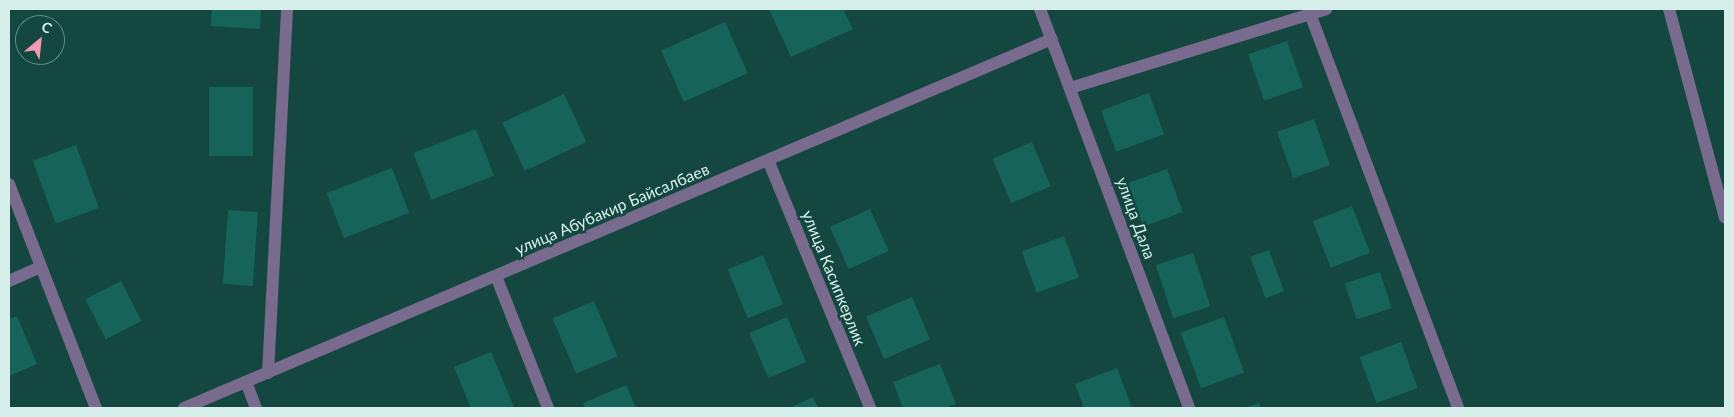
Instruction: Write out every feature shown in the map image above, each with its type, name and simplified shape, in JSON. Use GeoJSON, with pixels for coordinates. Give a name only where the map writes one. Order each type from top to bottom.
{"type":"FeatureCollection","features":[{"type":"Feature","properties":{"kind":"street"},"geometry":{"type":"LineString","coordinates":[[268,373],[286,9]]}},
{"type":"Feature","properties":{"kind":"street","name":"улица Дала"},"geometry":{"type":"LineString","coordinates":[[1040,9],[1189,408]]}},
{"type":"Feature","properties":{"kind":"street"},"geometry":{"type":"LineString","coordinates":[[1070,88],[1309,11],[1326,9]]}},
{"type":"Feature","properties":{"kind":"street"},"geometry":{"type":"LineString","coordinates":[[1669,9],[1725,218]]}},
{"type":"Feature","properties":{"kind":"street"},"geometry":{"type":"LineString","coordinates":[[1309,11],[1458,408]]}},
{"type":"Feature","properties":{"kind":"street","name":"улица Абубакир Байсалбаев"},"geometry":{"type":"LineString","coordinates":[[184,408],[1052,39]]}},
{"type":"Feature","properties":{"kind":"street","name":"улица Касипкерлик"},"geometry":{"type":"LineString","coordinates":[[768,160],[870,408]]}},
{"type":"Feature","properties":{"kind":"street"},"geometry":{"type":"LineString","coordinates":[[9,184],[96,408]]}},
{"type":"Feature","properties":{"kind":"street"},"geometry":{"type":"LineString","coordinates":[[9,280],[41,267]]}},
{"type":"Feature","properties":{"kind":"street"},"geometry":{"type":"LineString","coordinates":[[496,276],[548,408]]}},
{"type":"Feature","properties":{"kind":"street"},"geometry":{"type":"LineString","coordinates":[[246,382],[256,408]]}},
{"type":"Feature","properties":{"kind":"building"},"geometry":{"type":"Polygon","coordinates":[[[212,9],[261,9],[260,29],[211,26],[212,9]]]}},
{"type":"Feature","properties":{"kind":"building"},"geometry":{"type":"Polygon","coordinates":[[[769,9],[843,9],[853,29],[791,57],[769,9]]]}},
{"type":"Feature","properties":{"kind":"building"},"geometry":{"type":"Polygon","coordinates":[[[725,22],[748,73],[684,102],[661,50],[725,22]]]}},
{"type":"Feature","properties":{"kind":"building"},"geometry":{"type":"Polygon","coordinates":[[[1287,41],[1303,87],[1264,101],[1248,54],[1287,41]]]}},
{"type":"Feature","properties":{"kind":"building"},"geometry":{"type":"Polygon","coordinates":[[[209,87],[253,87],[253,156],[209,156],[209,87]]]}},
{"type":"Feature","properties":{"kind":"building"},"geometry":{"type":"Polygon","coordinates":[[[1149,93],[1164,134],[1116,152],[1101,110],[1149,93]]]}},
{"type":"Feature","properties":{"kind":"building"},"geometry":{"type":"Polygon","coordinates":[[[564,94],[586,142],[525,171],[502,123],[564,94]]]}},
{"type":"Feature","properties":{"kind":"building"},"geometry":{"type":"Polygon","coordinates":[[[1314,119],[1330,165],[1293,178],[1277,132],[1314,119]]]}},
{"type":"Feature","properties":{"kind":"building"},"geometry":{"type":"Polygon","coordinates":[[[476,129],[494,176],[431,200],[413,153],[476,129]]]}},
{"type":"Feature","properties":{"kind":"building"},"geometry":{"type":"Polygon","coordinates":[[[1032,142],[1051,186],[1011,203],[992,159],[1032,142]]]}},
{"type":"Feature","properties":{"kind":"building"},"geometry":{"type":"Polygon","coordinates":[[[76,145],[99,208],[56,224],[33,161],[76,145]]]}},
{"type":"Feature","properties":{"kind":"building"},"geometry":{"type":"Polygon","coordinates":[[[392,168],[409,213],[344,238],[327,193],[392,168]]]}},
{"type":"Feature","properties":{"kind":"building"},"geometry":{"type":"Polygon","coordinates":[[[1167,169],[1183,212],[1143,227],[1128,183],[1167,169]]]}},
{"type":"Feature","properties":{"kind":"building"},"geometry":{"type":"Polygon","coordinates":[[[1352,206],[1370,253],[1331,268],[1313,221],[1352,206]]]}},
{"type":"Feature","properties":{"kind":"building"},"geometry":{"type":"Polygon","coordinates":[[[870,209],[889,251],[849,269],[830,227],[870,209]]]}},
{"type":"Feature","properties":{"kind":"building"},"geometry":{"type":"Polygon","coordinates":[[[228,210],[258,212],[253,286],[223,284],[228,210]]]}},
{"type":"Feature","properties":{"kind":"building"},"geometry":{"type":"Polygon","coordinates":[[[1064,236],[1079,277],[1037,293],[1022,251],[1064,236]]]}},
{"type":"Feature","properties":{"kind":"building"},"geometry":{"type":"Polygon","coordinates":[[[1269,250],[1284,291],[1265,298],[1250,257],[1269,250]]]}},
{"type":"Feature","properties":{"kind":"building"},"geometry":{"type":"Polygon","coordinates":[[[1193,253],[1210,306],[1173,318],[1156,265],[1193,253]]]}},
{"type":"Feature","properties":{"kind":"building"},"geometry":{"type":"Polygon","coordinates":[[[763,255],[783,304],[748,318],[728,269],[763,255]]]}},
{"type":"Feature","properties":{"kind":"building"},"geometry":{"type":"Polygon","coordinates":[[[1380,272],[1392,308],[1357,320],[1345,283],[1380,272]]]}},
{"type":"Feature","properties":{"kind":"building"},"geometry":{"type":"Polygon","coordinates":[[[121,281],[141,321],[106,339],[85,299],[121,281]]]}},
{"type":"Feature","properties":{"kind":"building"},"geometry":{"type":"Polygon","coordinates":[[[912,297],[930,339],[884,359],[866,317],[912,297]]]}},
{"type":"Feature","properties":{"kind":"building"},"geometry":{"type":"Polygon","coordinates":[[[594,301],[617,356],[576,374],[553,319],[594,301]]]}},
{"type":"Feature","properties":{"kind":"building"},"geometry":{"type":"Polygon","coordinates":[[[17,316],[37,364],[9,376],[9,319],[17,316]]]}},
{"type":"Feature","properties":{"kind":"building"},"geometry":{"type":"Polygon","coordinates":[[[787,317],[806,362],[768,378],[749,333],[787,317]]]}},
{"type":"Feature","properties":{"kind":"building"},"geometry":{"type":"Polygon","coordinates":[[[1224,317],[1244,372],[1201,388],[1181,333],[1224,317]]]}},
{"type":"Feature","properties":{"kind":"building"},"geometry":{"type":"Polygon","coordinates":[[[1401,342],[1418,388],[1376,403],[1360,357],[1401,342]]]}},
{"type":"Feature","properties":{"kind":"building"},"geometry":{"type":"Polygon","coordinates":[[[491,352],[514,407],[512,408],[471,408],[454,367],[491,352]]]}},
{"type":"Feature","properties":{"kind":"building"},"geometry":{"type":"Polygon","coordinates":[[[940,364],[956,404],[945,408],[903,408],[893,382],[940,364]]]}},
{"type":"Feature","properties":{"kind":"building"},"geometry":{"type":"Polygon","coordinates":[[[1117,368],[1132,408],[1084,408],[1075,384],[1117,368]]]}},
{"type":"Feature","properties":{"kind":"building"},"geometry":{"type":"Polygon","coordinates":[[[626,385],[636,408],[585,408],[583,403],[626,385]]]}},
{"type":"Feature","properties":{"kind":"building"},"geometry":{"type":"Polygon","coordinates":[[[813,397],[818,408],[789,408],[813,397]]]}},
{"type":"Feature","properties":{"kind":"building"},"geometry":{"type":"Polygon","coordinates":[[[1259,403],[1261,408],[1244,408],[1259,403]]]}}]}
